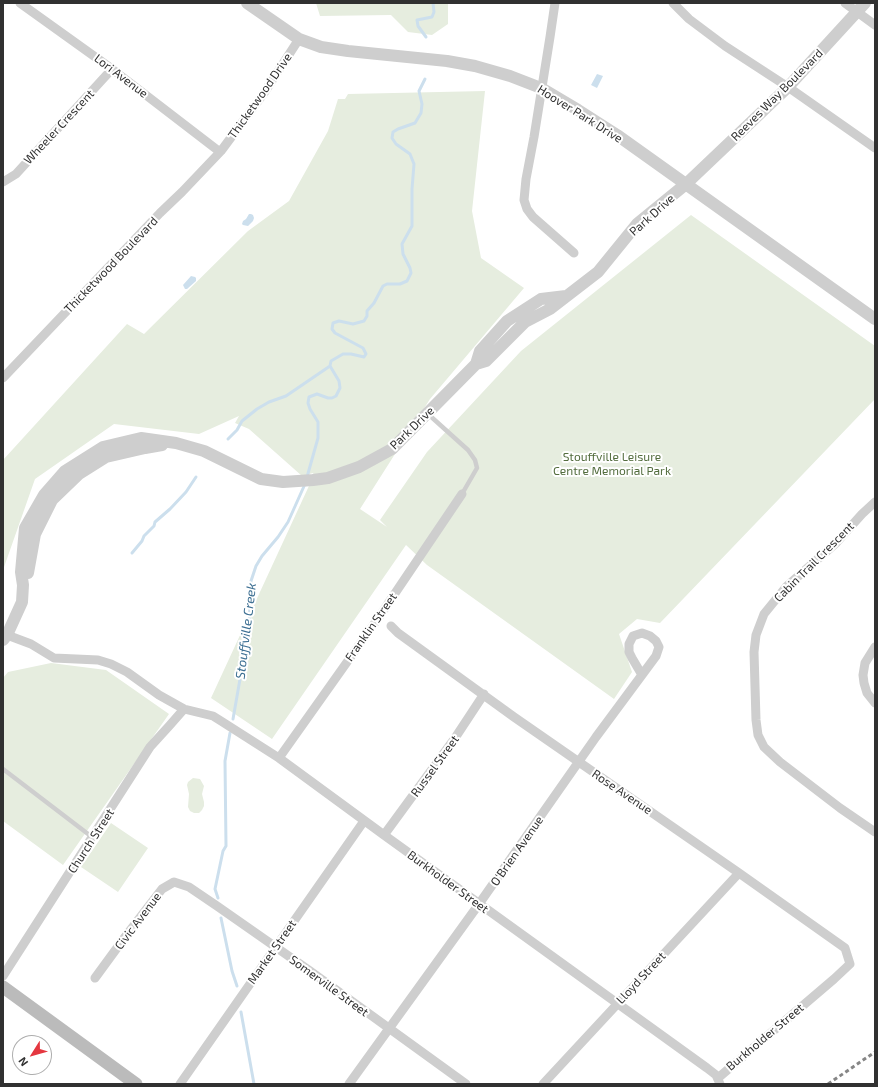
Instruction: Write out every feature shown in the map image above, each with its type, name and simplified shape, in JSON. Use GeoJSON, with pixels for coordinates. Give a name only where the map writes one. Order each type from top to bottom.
{"type":"FeatureCollection","features":[{"type":"Feature","properties":{"kind":"main road"},"geometry":{"type":"LineString","coordinates":[[3,987],[136,1084]]}},
{"type":"Feature","properties":{"kind":"street","name":"Lori Avenue"},"geometry":{"type":"LineString","coordinates":[[20,3],[112,69],[220,152]]}},
{"type":"Feature","properties":{"kind":"street","name":"Hoover Park Drive"},"geometry":{"type":"LineString","coordinates":[[247,3],[299,39],[321,47],[447,61],[475,66],[510,76],[541,88],[617,135],[875,319]]}},
{"type":"Feature","properties":{"kind":"street"},"geometry":{"type":"LineString","coordinates":[[555,3],[526,179],[524,200],[527,209],[533,217],[574,253]]}},
{"type":"Feature","properties":{"kind":"street"},"geometry":{"type":"LineString","coordinates":[[673,3],[689,19],[725,46],[788,87],[875,148]]}},
{"type":"Feature","properties":{"kind":"street"},"geometry":{"type":"LineString","coordinates":[[845,3],[861,7],[875,25]]}},
{"type":"Feature","properties":{"kind":"street","name":"Reeves Way Boulevard"},"geometry":{"type":"LineString","coordinates":[[686,184],[788,87],[861,7]]}},
{"type":"Feature","properties":{"kind":"street","name":"Thicketwood Drive"},"geometry":{"type":"LineString","coordinates":[[220,152],[264,93],[299,39]]}},
{"type":"Feature","properties":{"kind":"street","name":"Wheeler Crescent"},"geometry":{"type":"LineString","coordinates":[[3,182],[16,174],[112,69]]}},
{"type":"Feature","properties":{"kind":"street","name":"Thicketwood Boulevard"},"geometry":{"type":"LineString","coordinates":[[3,378],[220,152]]}},
{"type":"Feature","properties":{"kind":"street","name":"Park Drive"},"geometry":{"type":"LineString","coordinates":[[4,636],[22,602],[23,585],[21,572],[26,528],[44,495],[65,471],[103,447],[141,438],[176,443],[204,451],[261,479],[282,482],[328,478],[359,467],[392,449],[476,364],[480,351],[507,322],[541,299],[567,295],[598,272],[637,224],[686,184]]}},
{"type":"Feature","properties":{"kind":"street","name":"Franklin Street"},"geometry":{"type":"LineString","coordinates":[[279,758],[379,617],[462,494]]}},
{"type":"Feature","properties":{"kind":"street","name":"Cabin Trail Crescent"},"geometry":{"type":"LineString","coordinates":[[875,502],[836,543],[786,587],[764,614],[756,635],[754,652],[756,720],[758,736],[764,746],[780,762],[840,808],[875,832]]}},
{"type":"Feature","properties":{"kind":"street","name":"Rose Avenue"},"geometry":{"type":"LineString","coordinates":[[391,626],[398,633],[579,762],[845,948],[849,959]]}},
{"type":"Feature","properties":{"kind":"street","name":"Burkholder Street"},"geometry":{"type":"LineString","coordinates":[[4,636],[31,644],[54,658],[98,660],[111,664],[127,672],[159,695],[184,709],[213,716],[279,758],[707,1068],[719,1081],[850,964],[849,959]]}},
{"type":"Feature","properties":{"kind":"street"},"geometry":{"type":"LineString","coordinates":[[875,647],[865,663],[863,674],[867,693],[875,703]]}},
{"type":"Feature","properties":{"kind":"street","name":"O'Brien Avenue"},"geometry":{"type":"LineString","coordinates":[[349,1084],[642,675]]}},
{"type":"Feature","properties":{"kind":"street","name":"Russel Street"},"geometry":{"type":"LineString","coordinates":[[384,835],[455,738],[484,694]]}},
{"type":"Feature","properties":{"kind":"street","name":"Church Street"},"geometry":{"type":"LineString","coordinates":[[3,976],[150,747],[184,709]]}},
{"type":"Feature","properties":{"kind":"street","name":"Market Street"},"geometry":{"type":"LineString","coordinates":[[180,1084],[364,821]]}},
{"type":"Feature","properties":{"kind":"street","name":"Lloyd Street"},"geometry":{"type":"LineString","coordinates":[[543,1084],[739,873]]}},
{"type":"Feature","properties":{"kind":"street","name":"Civic Avenue"},"geometry":{"type":"LineString","coordinates":[[95,978],[162,889],[174,882],[191,888]]}},
{"type":"Feature","properties":{"kind":"street","name":"Somerville Street"},"geometry":{"type":"LineString","coordinates":[[191,888],[310,971],[466,1084]]}},
{"type":"Feature","properties":{"kind":"lane"},"geometry":{"type":"LineString","coordinates":[[427,413],[468,450],[475,460],[478,468],[462,494]]}},
{"type":"Feature","properties":{"kind":"lane"},"geometry":{"type":"LineString","coordinates":[[3,769],[93,837]]}},
{"type":"Feature","properties":{"kind":"green space"},"geometry":{"type":"Polygon","coordinates":[[[316,3],[448,3],[448,24],[432,35],[408,32],[391,15],[320,16],[316,3]]]}},
{"type":"Feature","properties":{"kind":"green space","name":"Stouffville Leisure Centre Memorial Park"},"geometry":{"type":"Polygon","coordinates":[[[485,91],[472,211],[481,258],[524,288],[430,399],[360,509],[387,527],[380,520],[427,452],[521,351],[691,215],[875,346],[875,399],[660,623],[637,619],[619,634],[632,672],[614,699],[427,565],[406,545],[272,739],[211,698],[314,475],[313,473],[302,476],[249,429],[235,423],[239,416],[199,434],[114,424],[35,479],[3,570],[3,460],[127,324],[144,334],[248,231],[289,201],[328,131],[338,99],[345,99],[348,94],[485,91]]]}},
{"type":"Feature","properties":{"kind":"green space"},"geometry":{"type":"Polygon","coordinates":[[[51,663],[106,670],[169,714],[63,865],[3,821],[3,678],[8,672],[51,663]]]}},
{"type":"Feature","properties":{"kind":"green space"},"geometry":{"type":"Polygon","coordinates":[[[193,778],[200,779],[204,786],[202,794],[204,806],[199,813],[190,811],[188,807],[189,794],[187,785],[193,778]]]}},
{"type":"Feature","properties":{"kind":"green space"},"geometry":{"type":"Polygon","coordinates":[[[111,823],[148,848],[118,892],[81,867],[111,823]]]}},
{"type":"Feature","properties":{"kind":"water"},"geometry":{"type":"Polygon","coordinates":[[[597,74],[603,76],[597,88],[591,85],[597,74]]]}},
{"type":"Feature","properties":{"kind":"water"},"geometry":{"type":"Polygon","coordinates":[[[249,214],[253,215],[253,221],[248,226],[243,225],[243,221],[249,214]]]}},
{"type":"Feature","properties":{"kind":"water"},"geometry":{"type":"Polygon","coordinates":[[[191,276],[196,278],[196,281],[185,289],[183,285],[191,276]]]}},
{"type":"Feature","properties":{"kind":"waterway","name":"Stouffville Creek"},"geometry":{"type":"LineString","coordinates":[[426,37],[418,26],[417,20],[432,17],[434,12],[433,3]]}},
{"type":"Feature","properties":{"kind":"waterway","name":"Stouffville Creek"},"geometry":{"type":"LineString","coordinates":[[307,477],[318,438],[318,422],[310,409],[308,403],[309,397],[317,394],[328,398],[336,396],[340,388],[339,381],[330,366],[331,361],[343,354],[364,357],[366,354],[363,348],[335,333],[332,329],[333,323],[339,321],[353,324],[364,321],[367,316],[367,311],[374,303],[383,286],[387,284],[400,284],[407,281],[411,273],[403,254],[402,244],[412,226],[414,164],[410,154],[396,144],[392,138],[393,132],[415,123],[421,113],[422,104],[419,91],[425,79]]}},
{"type":"Feature","properties":{"kind":"waterway"},"geometry":{"type":"LineString","coordinates":[[228,439],[237,430],[242,421],[257,409],[269,402],[286,396],[330,366]]}},
{"type":"Feature","properties":{"kind":"waterway"},"geometry":{"type":"LineString","coordinates":[[132,553],[142,541],[144,536],[154,526],[155,522],[186,492],[196,477]]}},
{"type":"Feature","properties":{"kind":"waterway","name":"Stouffville Creek"},"geometry":{"type":"LineString","coordinates":[[233,719],[249,628],[251,581],[256,566],[262,556],[288,522],[305,484]]}},
{"type":"Feature","properties":{"kind":"waterway","name":"Stouffville Creek"},"geometry":{"type":"LineString","coordinates":[[218,898],[215,889],[223,851],[226,846],[225,761],[230,733]]}},
{"type":"Feature","properties":{"kind":"waterway","name":"Stouffville Creek"},"geometry":{"type":"LineString","coordinates":[[221,918],[232,971],[237,986]]}},
{"type":"Feature","properties":{"kind":"waterway","name":"Stouffville Creek"},"geometry":{"type":"LineString","coordinates":[[241,1012],[254,1084]]}},
{"type":"Feature","properties":{"kind":"railway"},"geometry":{"type":"LineString","coordinates":[[828,1084],[875,1052]]}}]}
